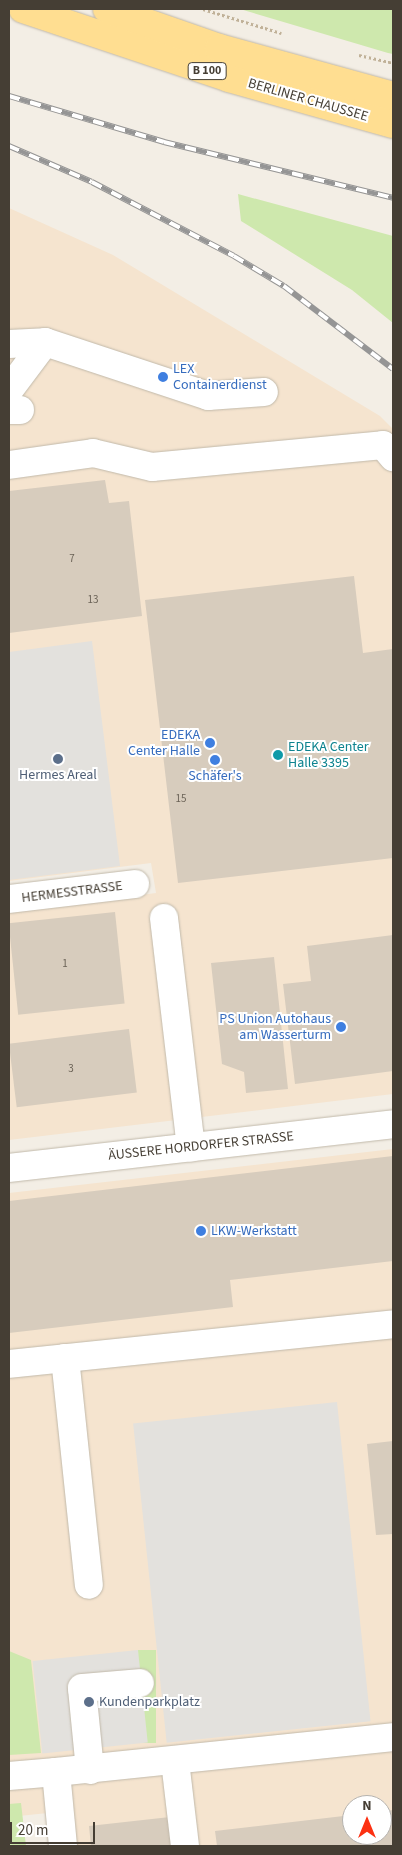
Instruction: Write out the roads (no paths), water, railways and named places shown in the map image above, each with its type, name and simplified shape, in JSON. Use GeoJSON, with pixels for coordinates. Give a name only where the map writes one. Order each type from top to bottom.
{"type":"FeatureCollection","features":[{"type":"Feature","properties":{"kind":"main road","name":"BERLINER CHAUSSEE"},"geometry":{"type":"LineString","coordinates":[[23,9],[229,78],[393,124]]}},
{"type":"Feature","properties":{"kind":"main road","name":"BERLINER CHAUSSEE"},"geometry":{"type":"LineString","coordinates":[[107,9],[219,48],[393,96]]}},
{"type":"Feature","properties":{"kind":"street"},"geometry":{"type":"LineString","coordinates":[[12,403],[45,342]]}},
{"type":"Feature","properties":{"kind":"street"},"geometry":{"type":"LineString","coordinates":[[9,344],[45,342],[208,396],[264,392]]}},
{"type":"Feature","properties":{"kind":"street"},"geometry":{"type":"LineString","coordinates":[[9,465],[93,453],[152,467],[383,445],[393,457]]}},
{"type":"Feature","properties":{"kind":"street","name":"HERMESSTRASSE"},"geometry":{"type":"LineString","coordinates":[[9,899],[134,884]]}},
{"type":"Feature","properties":{"kind":"street"},"geometry":{"type":"LineString","coordinates":[[164,918],[191,1147]]}},
{"type":"Feature","properties":{"kind":"street","name":"ÄUSSERE HORDORFER STRASSE"},"geometry":{"type":"LineString","coordinates":[[9,1168],[393,1124]]}},
{"type":"Feature","properties":{"kind":"street"},"geometry":{"type":"LineString","coordinates":[[9,1364],[393,1324]]}},
{"type":"Feature","properties":{"kind":"street"},"geometry":{"type":"LineString","coordinates":[[65,1358],[89,1585]]}},
{"type":"Feature","properties":{"kind":"street"},"geometry":{"type":"LineString","coordinates":[[90,1770],[82,1688],[140,1683]]}},
{"type":"Feature","properties":{"kind":"street"},"geometry":{"type":"LineString","coordinates":[[9,1776],[90,1770],[268,1740],[341,1732],[393,1737]]}},
{"type":"Feature","properties":{"kind":"street"},"geometry":{"type":"LineString","coordinates":[[185,1846],[190,1752]]}},
{"type":"Feature","properties":{"kind":"street"},"geometry":{"type":"LineString","coordinates":[[56,1772],[63,1846]]}},
{"type":"Feature","properties":{"kind":"railway"},"geometry":{"type":"LineString","coordinates":[[9,96],[164,142],[393,198]]}},
{"type":"Feature","properties":{"kind":"railway"},"geometry":{"type":"LineString","coordinates":[[9,146],[92,182],[234,256],[284,286],[393,369]]}},
{"type":"Feature","properties":{"kind":"place","name":"LEX Containerdienst"},"geometry":{"type":"Point","coordinates":[163,377]}},
{"type":"Feature","properties":{"kind":"place","name":"EDEKA Center Halle"},"geometry":{"type":"Point","coordinates":[210,743]}},
{"type":"Feature","properties":{"kind":"place","name":"EDEKA Center Halle 3395"},"geometry":{"type":"Point","coordinates":[278,755]}},
{"type":"Feature","properties":{"kind":"place","name":"Hermes Areal"},"geometry":{"type":"Point","coordinates":[58,759]}},
{"type":"Feature","properties":{"kind":"place","name":"Schäfer's"},"geometry":{"type":"Point","coordinates":[215,760]}},
{"type":"Feature","properties":{"kind":"place","name":"PS Union Autohaus am Wasserturm"},"geometry":{"type":"Point","coordinates":[341,1027]}},
{"type":"Feature","properties":{"kind":"place","name":"LKW-Werkstatt"},"geometry":{"type":"Point","coordinates":[201,1231]}},
{"type":"Feature","properties":{"kind":"place","name":"Kundenparkplatz"},"geometry":{"type":"Point","coordinates":[89,1702]}}]}
